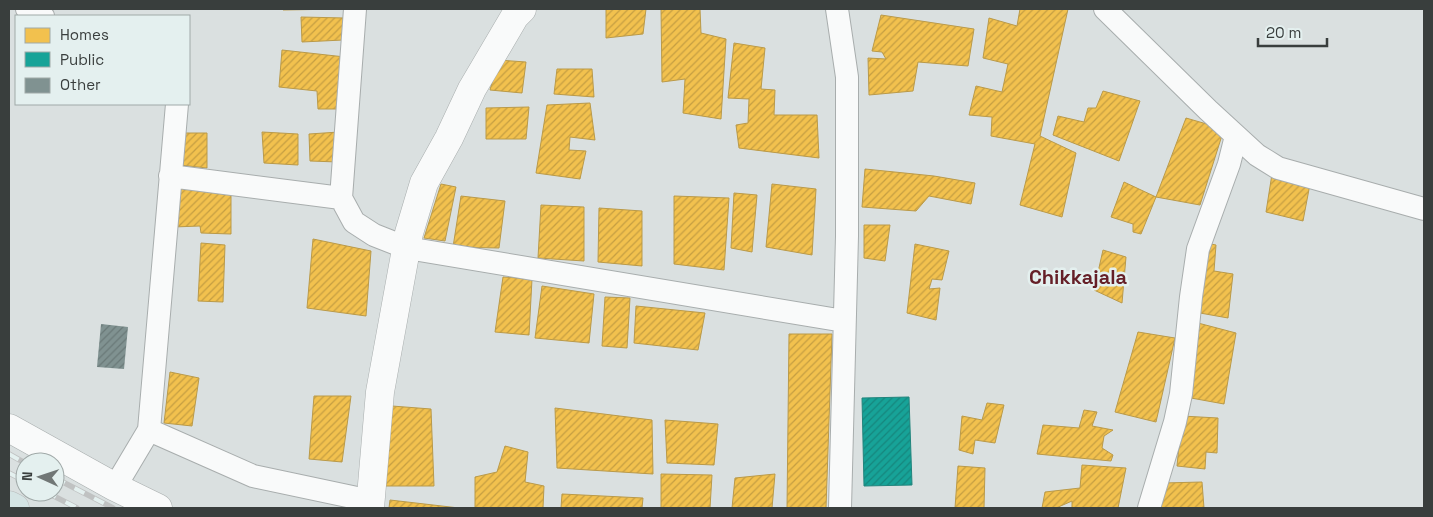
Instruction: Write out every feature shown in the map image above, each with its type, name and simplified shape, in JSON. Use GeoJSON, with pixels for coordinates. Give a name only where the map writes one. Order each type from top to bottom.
{"type":"FeatureCollection","features":[{"type":"Feature","properties":{"kind":"highway"},"geometry":{"type":"LineString","coordinates":[[9,505],[15,508]]}},
{"type":"Feature","properties":{"kind":"street"},"geometry":{"type":"LineString","coordinates":[[27,9],[42,15]]}},
{"type":"Feature","properties":{"kind":"street"},"geometry":{"type":"LineString","coordinates":[[354,9],[341,198],[354,222],[374,236],[407,248],[844,321]]}},
{"type":"Feature","properties":{"kind":"street"},"geometry":{"type":"LineString","coordinates":[[149,430],[253,476],[370,505],[380,392],[409,233],[424,183],[449,138],[472,89],[515,16],[522,9]]}},
{"type":"Feature","properties":{"kind":"street"},"geometry":{"type":"LineString","coordinates":[[837,9],[847,77],[847,236],[840,508]]}},
{"type":"Feature","properties":{"kind":"street"},"geometry":{"type":"LineString","coordinates":[[1105,9],[1257,155],[1278,168],[1424,209]]}},
{"type":"Feature","properties":{"kind":"street"},"geometry":{"type":"LineString","coordinates":[[115,487],[149,430],[177,105]]}},
{"type":"Feature","properties":{"kind":"street"},"geometry":{"type":"LineString","coordinates":[[1149,508],[1175,422],[1198,249],[1229,164],[1236,136]]}},
{"type":"Feature","properties":{"kind":"street"},"geometry":{"type":"LineString","coordinates":[[170,176],[341,198]]}},
{"type":"Feature","properties":{"kind":"street"},"geometry":{"type":"LineString","coordinates":[[9,428],[115,487],[158,508]]}},
{"type":"Feature","properties":{"kind":"building: Homes"},"geometry":{"type":"Polygon","coordinates":[[[283,9],[342,9],[283,10],[283,9]]]}},
{"type":"Feature","properties":{"kind":"building: Homes"},"geometry":{"type":"Polygon","coordinates":[[[606,9],[646,9],[643,34],[606,38],[606,9]]]}},
{"type":"Feature","properties":{"kind":"building: Homes"},"geometry":{"type":"Polygon","coordinates":[[[661,9],[700,9],[701,33],[726,39],[721,119],[683,113],[685,79],[662,82],[661,9]]]}},
{"type":"Feature","properties":{"kind":"building: Homes"},"geometry":{"type":"Polygon","coordinates":[[[1020,9],[1068,9],[1040,136],[1076,153],[1062,217],[1020,205],[1035,144],[991,136],[992,117],[969,115],[976,86],[1002,92],[1008,64],[983,58],[989,18],[1017,26],[1020,9]]]}},
{"type":"Feature","properties":{"kind":"building: Homes"},"geometry":{"type":"Polygon","coordinates":[[[881,15],[974,29],[968,66],[918,62],[913,91],[869,95],[868,58],[886,59],[882,52],[872,51],[881,15]]]}},
{"type":"Feature","properties":{"kind":"building: Homes"},"geometry":{"type":"Polygon","coordinates":[[[301,17],[345,18],[343,40],[302,42],[301,17]]]}},
{"type":"Feature","properties":{"kind":"building: Homes"},"geometry":{"type":"Polygon","coordinates":[[[734,43],[765,48],[761,89],[775,90],[774,115],[817,115],[819,158],[739,148],[736,125],[748,123],[749,99],[728,98],[734,43]]]}},
{"type":"Feature","properties":{"kind":"building: Homes"},"geometry":{"type":"Polygon","coordinates":[[[282,50],[345,57],[341,109],[318,109],[317,91],[279,87],[282,50]]]}},
{"type":"Feature","properties":{"kind":"building: Homes"},"geometry":{"type":"Polygon","coordinates":[[[498,60],[526,62],[522,93],[490,90],[498,60]]]}},
{"type":"Feature","properties":{"kind":"building: Homes"},"geometry":{"type":"Polygon","coordinates":[[[557,69],[592,69],[594,97],[554,94],[557,69]]]}},
{"type":"Feature","properties":{"kind":"building: Homes"},"geometry":{"type":"Polygon","coordinates":[[[1103,91],[1140,101],[1119,161],[1053,135],[1058,116],[1084,122],[1088,108],[1096,108],[1103,91]]]}},
{"type":"Feature","properties":{"kind":"building: Homes"},"geometry":{"type":"Polygon","coordinates":[[[590,103],[595,140],[570,137],[569,150],[586,151],[580,179],[536,173],[547,105],[590,103]]]}},
{"type":"Feature","properties":{"kind":"building: Homes"},"geometry":{"type":"Polygon","coordinates":[[[529,107],[526,139],[486,139],[486,108],[529,107]]]}},
{"type":"Feature","properties":{"kind":"building: Homes"},"geometry":{"type":"Polygon","coordinates":[[[1186,118],[1224,129],[1200,205],[1156,197],[1186,118]]]}},
{"type":"Feature","properties":{"kind":"building: Homes"},"geometry":{"type":"Polygon","coordinates":[[[262,132],[298,134],[298,165],[264,163],[262,132]]]}},
{"type":"Feature","properties":{"kind":"building: Homes"},"geometry":{"type":"Polygon","coordinates":[[[339,132],[338,162],[310,161],[309,134],[339,132]]]}},
{"type":"Feature","properties":{"kind":"building: Homes"},"geometry":{"type":"Polygon","coordinates":[[[181,133],[207,133],[207,168],[180,165],[181,133]]]}},
{"type":"Feature","properties":{"kind":"building: Homes"},"geometry":{"type":"Polygon","coordinates":[[[865,169],[934,176],[975,183],[971,204],[929,196],[916,211],[862,207],[865,169]]]}},
{"type":"Feature","properties":{"kind":"building: Homes"},"geometry":{"type":"Polygon","coordinates":[[[1272,174],[1310,184],[1303,221],[1266,212],[1272,174]]]}},
{"type":"Feature","properties":{"kind":"building: Homes"},"geometry":{"type":"Polygon","coordinates":[[[1124,182],[1156,197],[1141,234],[1133,232],[1133,224],[1111,217],[1124,182]]]}},
{"type":"Feature","properties":{"kind":"building: Homes"},"geometry":{"type":"Polygon","coordinates":[[[441,184],[456,187],[445,241],[424,238],[441,184]]]}},
{"type":"Feature","properties":{"kind":"building: Homes"},"geometry":{"type":"Polygon","coordinates":[[[772,184],[816,189],[812,255],[766,247],[772,184]]]}},
{"type":"Feature","properties":{"kind":"building: Homes"},"geometry":{"type":"Polygon","coordinates":[[[177,186],[231,191],[231,234],[201,233],[200,226],[173,227],[177,186]]]}},
{"type":"Feature","properties":{"kind":"building: Homes"},"geometry":{"type":"Polygon","coordinates":[[[734,193],[757,195],[752,252],[731,248],[734,193]]]}},
{"type":"Feature","properties":{"kind":"building: Homes"},"geometry":{"type":"Polygon","coordinates":[[[461,196],[505,201],[499,248],[453,247],[461,196]]]}},
{"type":"Feature","properties":{"kind":"building: Homes"},"geometry":{"type":"Polygon","coordinates":[[[674,196],[729,198],[724,270],[674,264],[674,196]]]}},
{"type":"Feature","properties":{"kind":"building: Homes"},"geometry":{"type":"Polygon","coordinates":[[[541,205],[584,207],[584,261],[538,258],[541,205]]]}},
{"type":"Feature","properties":{"kind":"building: Homes"},"geometry":{"type":"Polygon","coordinates":[[[599,208],[642,211],[642,266],[598,262],[599,208]]]}},
{"type":"Feature","properties":{"kind":"building: Homes"},"geometry":{"type":"Polygon","coordinates":[[[864,225],[890,225],[885,261],[864,258],[864,225]]]}},
{"type":"Feature","properties":{"kind":"building: Homes"},"geometry":{"type":"Polygon","coordinates":[[[313,239],[371,251],[366,316],[307,308],[313,239]]]}},
{"type":"Feature","properties":{"kind":"building: Homes"},"geometry":{"type":"Polygon","coordinates":[[[201,243],[225,245],[223,302],[198,301],[201,243]]]}},
{"type":"Feature","properties":{"kind":"building: Homes"},"geometry":{"type":"Polygon","coordinates":[[[1206,243],[1216,245],[1214,271],[1233,274],[1228,318],[1200,313],[1206,243]]]}},
{"type":"Feature","properties":{"kind":"building: Homes"},"geometry":{"type":"Polygon","coordinates":[[[915,244],[949,251],[942,280],[932,279],[929,289],[940,288],[936,320],[907,313],[915,244]]]}},
{"type":"Feature","properties":{"kind":"building: Homes"},"geometry":{"type":"Polygon","coordinates":[[[1103,250],[1126,257],[1122,303],[1094,290],[1103,250]]]}},
{"type":"Feature","properties":{"kind":"building: Homes"},"geometry":{"type":"Polygon","coordinates":[[[503,277],[532,279],[529,335],[495,332],[503,277]]]}},
{"type":"Feature","properties":{"kind":"building: Homes"},"geometry":{"type":"Polygon","coordinates":[[[542,286],[594,294],[589,343],[535,338],[542,286]]]}},
{"type":"Feature","properties":{"kind":"building: Homes"},"geometry":{"type":"Polygon","coordinates":[[[605,297],[630,298],[627,348],[602,346],[605,297]]]}},
{"type":"Feature","properties":{"kind":"building: Homes"},"geometry":{"type":"Polygon","coordinates":[[[636,306],[705,313],[698,350],[634,343],[636,306]]]}},
{"type":"Feature","properties":{"kind":"building: Homes"},"geometry":{"type":"Polygon","coordinates":[[[1198,323],[1236,333],[1224,404],[1191,398],[1198,323]]]}},
{"type":"Feature","properties":{"kind":"building: Homes"},"geometry":{"type":"Polygon","coordinates":[[[1138,332],[1175,338],[1156,422],[1115,412],[1138,332]]]}},
{"type":"Feature","properties":{"kind":"building: Homes"},"geometry":{"type":"Polygon","coordinates":[[[789,334],[832,334],[826,508],[787,508],[789,334]]]}},
{"type":"Feature","properties":{"kind":"building: Homes"},"geometry":{"type":"Polygon","coordinates":[[[170,372],[199,378],[192,426],[164,423],[170,372]]]}},
{"type":"Feature","properties":{"kind":"building: Homes"},"geometry":{"type":"Polygon","coordinates":[[[314,396],[351,396],[342,462],[309,459],[314,396]]]}},
{"type":"Feature","properties":{"kind":"building: Homes"},"geometry":{"type":"Polygon","coordinates":[[[987,403],[1004,405],[995,443],[975,440],[973,454],[959,450],[962,416],[982,420],[987,403]]]}},
{"type":"Feature","properties":{"kind":"building: Homes"},"geometry":{"type":"Polygon","coordinates":[[[392,406],[431,409],[434,486],[385,486],[392,406]]]}},
{"type":"Feature","properties":{"kind":"building: Homes"},"geometry":{"type":"Polygon","coordinates":[[[555,408],[652,420],[653,474],[557,468],[555,408]]]}},
{"type":"Feature","properties":{"kind":"building: Homes"},"geometry":{"type":"Polygon","coordinates":[[[1084,410],[1097,412],[1092,426],[1113,430],[1104,436],[1102,448],[1113,455],[1111,461],[1037,454],[1043,425],[1079,428],[1084,410]]]}},
{"type":"Feature","properties":{"kind":"building: Homes"},"geometry":{"type":"Polygon","coordinates":[[[1182,416],[1218,418],[1217,453],[1206,452],[1205,469],[1177,466],[1182,416]]]}},
{"type":"Feature","properties":{"kind":"building: Homes"},"geometry":{"type":"Polygon","coordinates":[[[665,420],[718,424],[714,465],[667,463],[665,420]]]}},
{"type":"Feature","properties":{"kind":"building: Homes"},"geometry":{"type":"Polygon","coordinates":[[[505,446],[528,452],[525,482],[544,486],[543,508],[475,508],[475,477],[497,472],[505,446]]]}},
{"type":"Feature","properties":{"kind":"building: Homes"},"geometry":{"type":"Polygon","coordinates":[[[1082,465],[1126,468],[1118,508],[1072,508],[1072,501],[1056,508],[1042,508],[1045,492],[1080,488],[1082,465]]]}},
{"type":"Feature","properties":{"kind":"building: Homes"},"geometry":{"type":"Polygon","coordinates":[[[958,466],[985,468],[984,508],[955,508],[958,466]]]}},
{"type":"Feature","properties":{"kind":"building: Homes"},"geometry":{"type":"Polygon","coordinates":[[[661,474],[712,475],[710,508],[661,508],[661,474]]]}},
{"type":"Feature","properties":{"kind":"building: Homes"},"geometry":{"type":"Polygon","coordinates":[[[775,474],[772,508],[732,508],[735,478],[775,474]]]}},
{"type":"Feature","properties":{"kind":"building: Homes"},"geometry":{"type":"Polygon","coordinates":[[[1202,482],[1204,508],[1160,508],[1163,483],[1202,482]]]}},
{"type":"Feature","properties":{"kind":"building: Homes"},"geometry":{"type":"Polygon","coordinates":[[[562,494],[643,498],[642,508],[561,508],[562,494]]]}},
{"type":"Feature","properties":{"kind":"building: Homes"},"geometry":{"type":"Polygon","coordinates":[[[390,500],[459,508],[389,508],[390,500]]]}},
{"type":"Feature","properties":{"kind":"building: Public"},"geometry":{"type":"Polygon","coordinates":[[[909,397],[912,485],[864,486],[862,398],[909,397]]]}},
{"type":"Feature","properties":{"kind":"building: Other"},"geometry":{"type":"Polygon","coordinates":[[[101,324],[128,327],[124,369],[97,367],[101,324]]]}},
{"type":"Feature","properties":{"kind":"railway"},"geometry":{"type":"LineString","coordinates":[[9,454],[15,457]]}},
{"type":"Feature","properties":{"kind":"railway"},"geometry":{"type":"LineString","coordinates":[[9,473],[15,476]]}},
{"type":"Feature","properties":{"kind":"railway"},"geometry":{"type":"LineString","coordinates":[[65,483],[113,508]]}},
{"type":"Feature","properties":{"kind":"railway"},"geometry":{"type":"LineString","coordinates":[[65,502],[77,508]]}},
{"type":"Feature","properties":{"kind":"district","name":"Chikkajala"},"geometry":{"type":"Point","coordinates":[1078,277]}}]}
